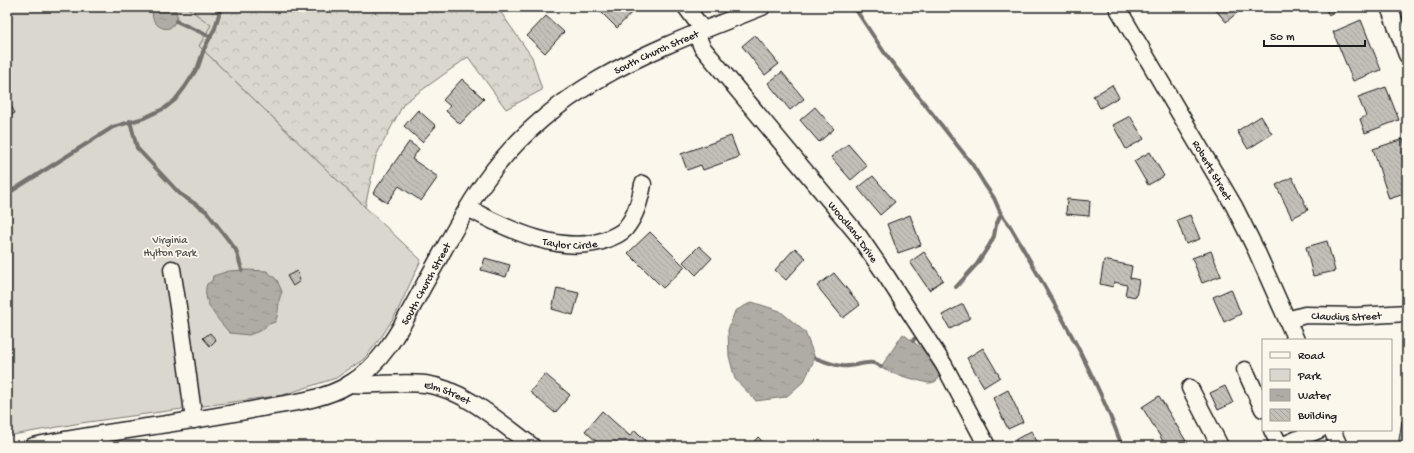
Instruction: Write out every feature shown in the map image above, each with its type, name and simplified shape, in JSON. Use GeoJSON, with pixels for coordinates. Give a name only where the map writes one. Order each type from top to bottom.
{"type":"FeatureCollection","features":[{"type":"Feature","properties":{"kind":"street","name":"Woodland Drive"},"geometry":{"type":"LineString","coordinates":[[686,7],[700,32],[702,47],[858,236],[888,277],[944,365],[987,446]]}},
{"type":"Feature","properties":{"kind":"street","name":"South Church Street"},"geometry":{"type":"LineString","coordinates":[[33,446],[194,420],[298,401],[328,394],[349,384],[370,368],[389,347],[468,208],[500,161],[538,122],[560,104],[610,72],[700,32],[762,7]]}},
{"type":"Feature","properties":{"kind":"street","name":"Roberts Street"},"geometry":{"type":"LineString","coordinates":[[1117,7],[1234,206],[1256,250],[1296,339]]}},
{"type":"Feature","properties":{"kind":"street"},"geometry":{"type":"LineString","coordinates":[[1389,7],[1407,55]]}},
{"type":"Feature","properties":{"kind":"street","name":"Taylor Circle"},"geometry":{"type":"LineString","coordinates":[[468,208],[499,225],[539,240],[590,245],[602,242],[624,230],[637,208],[643,184]]}},
{"type":"Feature","properties":{"kind":"street"},"geometry":{"type":"LineString","coordinates":[[172,269],[194,420]]}},
{"type":"Feature","properties":{"kind":"street","name":"Claudius Street"},"geometry":{"type":"LineString","coordinates":[[1287,320],[1305,315],[1357,316],[1407,313]]}},
{"type":"Feature","properties":{"kind":"street"},"geometry":{"type":"LineString","coordinates":[[1245,370],[1262,407]]}},
{"type":"Feature","properties":{"kind":"street","name":"Elm Street"},"geometry":{"type":"LineString","coordinates":[[349,384],[372,385],[413,383],[425,384],[447,390],[474,404],[532,446]]}},
{"type":"Feature","properties":{"kind":"street"},"geometry":{"type":"LineString","coordinates":[[1190,388],[1220,446]]}},
{"type":"Feature","properties":{"kind":"street"},"geometry":{"type":"LineString","coordinates":[[1272,431],[1280,446],[1317,431]]}},
{"type":"Feature","properties":{"kind":"street"},"geometry":{"type":"LineString","coordinates":[[1332,431],[1339,446]]}},
{"type":"Feature","properties":{"kind":"green space","name":"Virginia Hylton Park"},"geometry":{"type":"Polygon","coordinates":[[[7,7],[186,7],[211,25],[199,46],[421,260],[397,312],[382,336],[364,359],[336,378],[283,395],[81,423],[7,436],[7,7]]]}},
{"type":"Feature","properties":{"kind":"green space"},"geometry":{"type":"Polygon","coordinates":[[[186,7],[497,7],[532,57],[542,90],[506,109],[468,57],[404,103],[376,156],[365,207],[199,46],[210,25],[186,7]]]}},
{"type":"Feature","properties":{"kind":"water"},"geometry":{"type":"Polygon","coordinates":[[[157,7],[174,8],[178,17],[174,24],[169,28],[165,29],[156,24],[152,15],[153,11],[157,7]]]}},
{"type":"Feature","properties":{"kind":"water"},"geometry":{"type":"Polygon","coordinates":[[[229,271],[267,271],[277,280],[282,292],[275,322],[269,324],[262,330],[249,335],[230,333],[211,309],[206,297],[207,284],[212,281],[213,276],[229,271]]]}},
{"type":"Feature","properties":{"kind":"water"},"geometry":{"type":"Polygon","coordinates":[[[752,302],[780,311],[805,332],[815,358],[804,381],[786,397],[756,401],[735,379],[729,356],[728,330],[735,311],[752,302]]]}},
{"type":"Feature","properties":{"kind":"water"},"geometry":{"type":"Polygon","coordinates":[[[903,334],[923,349],[937,364],[941,375],[936,381],[928,383],[894,374],[881,367],[903,334]]]}},
{"type":"Feature","properties":{"kind":"building"},"geometry":{"type":"Polygon","coordinates":[[[596,7],[630,7],[633,11],[617,28],[596,7]]]}},
{"type":"Feature","properties":{"kind":"building"},"geometry":{"type":"Polygon","coordinates":[[[1213,7],[1234,7],[1238,12],[1226,22],[1213,7]]]}},
{"type":"Feature","properties":{"kind":"building"},"geometry":{"type":"Polygon","coordinates":[[[1324,7],[1341,7],[1329,15],[1324,7]]]}},
{"type":"Feature","properties":{"kind":"building"},"geometry":{"type":"Polygon","coordinates":[[[546,16],[564,32],[545,53],[527,36],[546,16]]]}},
{"type":"Feature","properties":{"kind":"building"},"geometry":{"type":"Polygon","coordinates":[[[1361,20],[1381,70],[1353,81],[1333,32],[1361,20]]]}},
{"type":"Feature","properties":{"kind":"building"},"geometry":{"type":"Polygon","coordinates":[[[755,35],[779,64],[765,75],[742,46],[755,35]]]}},
{"type":"Feature","properties":{"kind":"building"},"geometry":{"type":"Polygon","coordinates":[[[782,72],[804,99],[790,110],[768,83],[782,72]]]}},
{"type":"Feature","properties":{"kind":"building"},"geometry":{"type":"Polygon","coordinates":[[[462,79],[484,99],[460,124],[446,111],[450,106],[443,100],[462,79]]]}},
{"type":"Feature","properties":{"kind":"building"},"geometry":{"type":"Polygon","coordinates":[[[1112,85],[1119,97],[1100,108],[1093,96],[1112,85]]]}},
{"type":"Feature","properties":{"kind":"building"},"geometry":{"type":"Polygon","coordinates":[[[1386,87],[1399,120],[1365,133],[1360,119],[1366,116],[1358,97],[1386,87]]]}},
{"type":"Feature","properties":{"kind":"building"},"geometry":{"type":"Polygon","coordinates":[[[9,102],[15,113],[7,117],[7,103],[9,102]]]}},
{"type":"Feature","properties":{"kind":"building"},"geometry":{"type":"Polygon","coordinates":[[[815,107],[834,129],[819,142],[800,120],[815,107]]]}},
{"type":"Feature","properties":{"kind":"building"},"geometry":{"type":"Polygon","coordinates":[[[418,110],[436,126],[422,142],[404,126],[418,110]]]}},
{"type":"Feature","properties":{"kind":"building"},"geometry":{"type":"Polygon","coordinates":[[[1130,116],[1144,139],[1126,149],[1113,125],[1130,116]]]}},
{"type":"Feature","properties":{"kind":"building"},"geometry":{"type":"Polygon","coordinates":[[[1261,116],[1272,134],[1248,149],[1237,131],[1261,116]]]}},
{"type":"Feature","properties":{"kind":"building"},"geometry":{"type":"Polygon","coordinates":[[[731,136],[739,157],[703,170],[701,165],[687,170],[681,154],[731,136]]]}},
{"type":"Feature","properties":{"kind":"building"},"geometry":{"type":"Polygon","coordinates":[[[1403,139],[1407,150],[1407,193],[1389,199],[1373,149],[1403,139]]]}},
{"type":"Feature","properties":{"kind":"building"},"geometry":{"type":"Polygon","coordinates":[[[409,142],[419,149],[412,159],[438,177],[421,201],[399,186],[387,203],[373,193],[409,142]]]}},
{"type":"Feature","properties":{"kind":"building"},"geometry":{"type":"Polygon","coordinates":[[[848,144],[867,166],[851,180],[831,157],[848,144]]]}},
{"type":"Feature","properties":{"kind":"building"},"geometry":{"type":"Polygon","coordinates":[[[1150,152],[1164,176],[1148,185],[1134,161],[1150,152]]]}},
{"type":"Feature","properties":{"kind":"building"},"geometry":{"type":"Polygon","coordinates":[[[873,176],[895,202],[880,215],[858,188],[873,176]]]}},
{"type":"Feature","properties":{"kind":"building"},"geometry":{"type":"Polygon","coordinates":[[[1292,177],[1308,210],[1292,218],[1276,185],[1292,177]]]}},
{"type":"Feature","properties":{"kind":"building"},"geometry":{"type":"Polygon","coordinates":[[[1067,199],[1090,201],[1089,216],[1066,214],[1067,199]]]}},
{"type":"Feature","properties":{"kind":"building"},"geometry":{"type":"Polygon","coordinates":[[[910,215],[921,245],[898,253],[887,224],[910,215]]]}},
{"type":"Feature","properties":{"kind":"building"},"geometry":{"type":"Polygon","coordinates":[[[1190,215],[1200,239],[1186,244],[1177,220],[1190,215]]]}},
{"type":"Feature","properties":{"kind":"building"},"geometry":{"type":"Polygon","coordinates":[[[650,232],[685,267],[663,288],[628,253],[650,232]]]}},
{"type":"Feature","properties":{"kind":"building"},"geometry":{"type":"Polygon","coordinates":[[[1327,241],[1335,271],[1313,276],[1306,247],[1327,241]]]}},
{"type":"Feature","properties":{"kind":"building"},"geometry":{"type":"Polygon","coordinates":[[[699,246],[712,258],[696,275],[683,262],[699,246]]]}},
{"type":"Feature","properties":{"kind":"building"},"geometry":{"type":"Polygon","coordinates":[[[795,248],[806,258],[786,280],[775,270],[795,248]]]}},
{"type":"Feature","properties":{"kind":"building"},"geometry":{"type":"Polygon","coordinates":[[[1211,251],[1221,276],[1202,283],[1192,258],[1211,251]]]}},
{"type":"Feature","properties":{"kind":"building"},"geometry":{"type":"Polygon","coordinates":[[[924,252],[943,280],[929,290],[910,262],[924,252]]]}},
{"type":"Feature","properties":{"kind":"building"},"geometry":{"type":"Polygon","coordinates":[[[485,258],[510,265],[506,277],[481,270],[485,258]]]}},
{"type":"Feature","properties":{"kind":"building"},"geometry":{"type":"Polygon","coordinates":[[[1104,260],[1132,266],[1130,278],[1139,280],[1136,297],[1125,295],[1127,285],[1114,282],[1113,287],[1100,284],[1104,260]]]}},
{"type":"Feature","properties":{"kind":"building"},"geometry":{"type":"Polygon","coordinates":[[[297,271],[300,281],[293,286],[287,276],[297,271]]]}},
{"type":"Feature","properties":{"kind":"building"},"geometry":{"type":"Polygon","coordinates":[[[834,273],[860,305],[843,318],[817,286],[834,273]]]}},
{"type":"Feature","properties":{"kind":"building"},"geometry":{"type":"Polygon","coordinates":[[[557,288],[579,293],[573,315],[552,309],[557,288]]]}},
{"type":"Feature","properties":{"kind":"building"},"geometry":{"type":"Polygon","coordinates":[[[1231,289],[1241,314],[1224,322],[1213,297],[1231,289]]]}},
{"type":"Feature","properties":{"kind":"building"},"geometry":{"type":"Polygon","coordinates":[[[963,304],[970,318],[950,329],[942,315],[963,304]]]}},
{"type":"Feature","properties":{"kind":"building"},"geometry":{"type":"Polygon","coordinates":[[[210,333],[216,340],[210,346],[203,338],[210,333]]]}},
{"type":"Feature","properties":{"kind":"building"},"geometry":{"type":"Polygon","coordinates":[[[983,348],[1000,377],[984,387],[967,358],[983,348]]]}},
{"type":"Feature","properties":{"kind":"building"},"geometry":{"type":"Polygon","coordinates":[[[545,374],[570,395],[555,413],[530,392],[545,374]]]}},
{"type":"Feature","properties":{"kind":"building"},"geometry":{"type":"Polygon","coordinates":[[[1225,386],[1233,403],[1218,410],[1210,393],[1225,386]]]}},
{"type":"Feature","properties":{"kind":"building"},"geometry":{"type":"Polygon","coordinates":[[[1008,390],[1023,422],[1008,429],[993,398],[1008,390]]]}},
{"type":"Feature","properties":{"kind":"building"},"geometry":{"type":"Polygon","coordinates":[[[1159,396],[1189,446],[1166,446],[1142,407],[1159,396]]]}},
{"type":"Feature","properties":{"kind":"building"},"geometry":{"type":"Polygon","coordinates":[[[602,411],[630,436],[635,430],[647,442],[643,446],[601,446],[585,431],[602,411]]]}},
{"type":"Feature","properties":{"kind":"building"},"geometry":{"type":"Polygon","coordinates":[[[1402,421],[1407,422],[1407,446],[1398,446],[1402,421]]]}},
{"type":"Feature","properties":{"kind":"building"},"geometry":{"type":"Polygon","coordinates":[[[1031,431],[1040,446],[1018,446],[1015,440],[1031,431]]]}},
{"type":"Feature","properties":{"kind":"building"},"geometry":{"type":"Polygon","coordinates":[[[758,437],[767,446],[750,446],[758,437]]]}},
{"type":"Feature","properties":{"kind":"waterway"},"geometry":{"type":"LineString","coordinates":[[7,194],[113,127],[144,118],[165,108],[175,100],[198,67],[204,49],[215,28],[221,7]]}},
{"type":"Feature","properties":{"kind":"waterway"},"geometry":{"type":"LineString","coordinates":[[854,7],[886,55],[972,164],[994,198],[1001,214],[1010,226],[1041,279],[1085,361],[1111,417],[1122,446]]}},
{"type":"Feature","properties":{"kind":"waterway"},"geometry":{"type":"LineString","coordinates":[[176,21],[211,37]]}},
{"type":"Feature","properties":{"kind":"waterway"},"geometry":{"type":"LineString","coordinates":[[130,121],[137,148],[180,194],[206,211],[236,250],[242,270]]}},
{"type":"Feature","properties":{"kind":"waterway"},"geometry":{"type":"LineString","coordinates":[[956,287],[977,264],[990,244],[1001,214]]}},
{"type":"Feature","properties":{"kind":"waterway"},"geometry":{"type":"LineString","coordinates":[[815,358],[842,366],[873,363],[881,367]]}}]}
